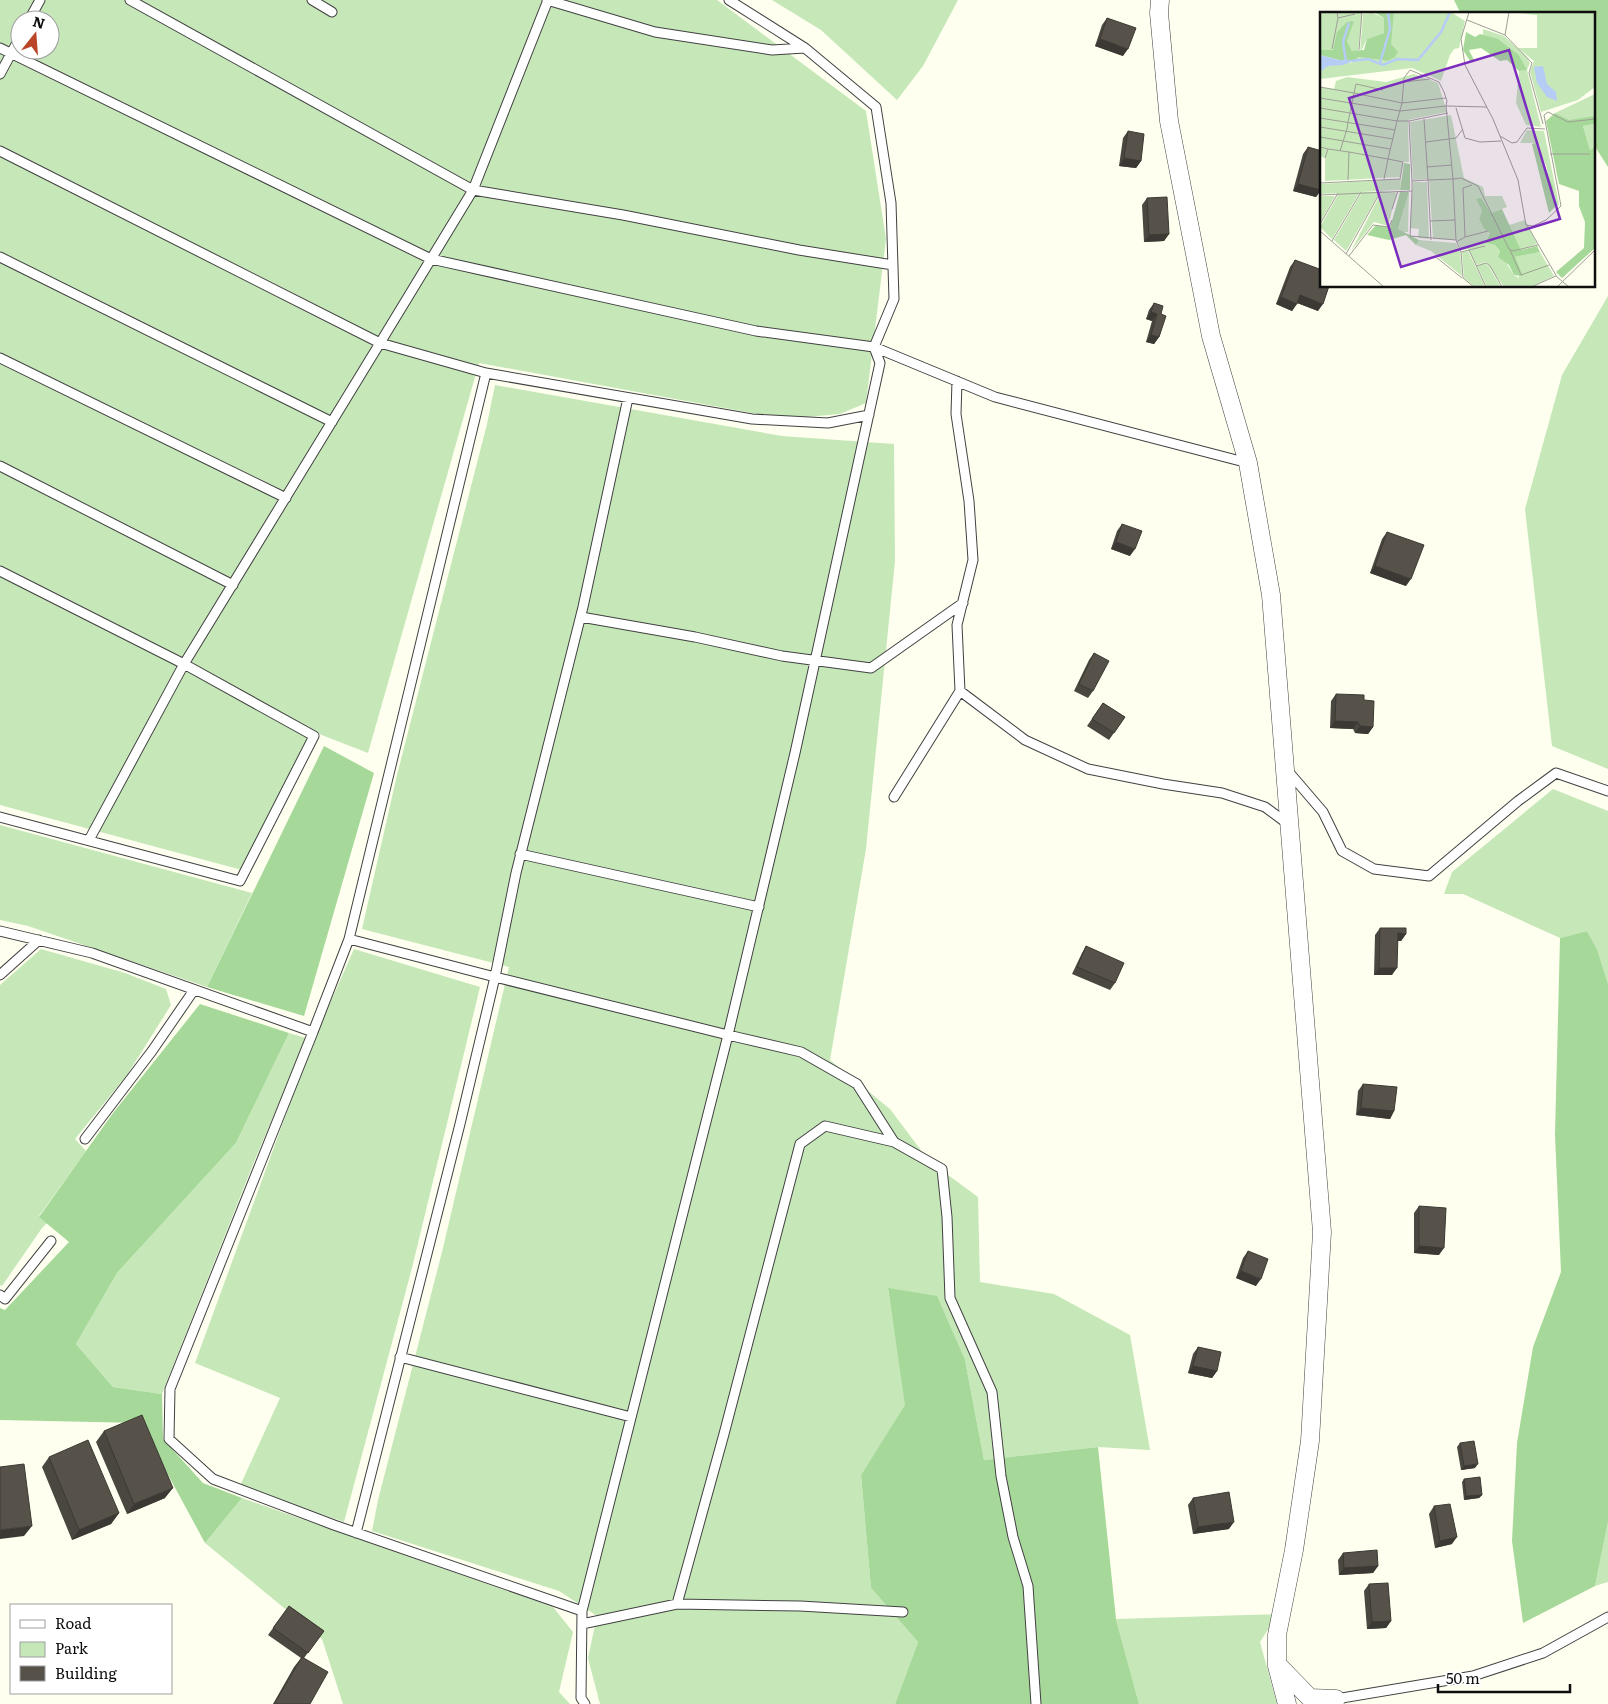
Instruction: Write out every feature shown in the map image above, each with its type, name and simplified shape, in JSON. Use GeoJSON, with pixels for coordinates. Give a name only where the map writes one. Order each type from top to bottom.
{"type":"FeatureCollection","features":[{"type":"Feature","properties":{"kind":"street"},"geometry":{"type":"LineString","coordinates":[[1160,0],[1159,13],[1169,121],[1211,336],[1248,463],[1271,595],[1322,1232],[1310,1441],[1294,1550],[1277,1636],[1277,1664],[1287,1704]]}},
{"type":"Feature","properties":{"kind":"street"},"geometry":{"type":"LineString","coordinates":[[1277,1664],[1310,1698],[1335,1702]]}},
{"type":"Feature","properties":{"kind":"lane"},"geometry":{"type":"LineString","coordinates":[[130,0],[472,190],[623,215],[799,250],[893,265]]}},
{"type":"Feature","properties":{"kind":"lane"},"geometry":{"type":"LineString","coordinates":[[312,0],[332,12]]}},
{"type":"Feature","properties":{"kind":"lane"},"geometry":{"type":"LineString","coordinates":[[89,840],[184,664],[472,190],[548,0],[655,32],[772,50],[805,48]]}},
{"type":"Feature","properties":{"kind":"lane"},"geometry":{"type":"LineString","coordinates":[[585,1704],[581,1698],[582,1611],[759,907],[880,363],[874,347],[894,299],[891,203],[876,107],[805,48],[729,0]]}},
{"type":"Feature","properties":{"kind":"lane"},"geometry":{"type":"LineString","coordinates":[[0,74],[10,55]]}},
{"type":"Feature","properties":{"kind":"lane"},"geometry":{"type":"LineString","coordinates":[[25,60],[431,259],[756,331],[874,347],[995,397],[1248,463]]}},
{"type":"Feature","properties":{"kind":"lane"},"geometry":{"type":"LineString","coordinates":[[0,151],[380,343],[486,373],[752,419],[828,423],[869,415]]}},
{"type":"Feature","properties":{"kind":"lane"},"geometry":{"type":"LineString","coordinates":[[0,257],[332,422]]}},
{"type":"Feature","properties":{"kind":"lane"},"geometry":{"type":"LineString","coordinates":[[0,358],[286,498]]}},
{"type":"Feature","properties":{"kind":"lane"},"geometry":{"type":"LineString","coordinates":[[486,373],[349,939],[170,1389],[169,1439],[213,1480],[356,1533],[582,1611]]}},
{"type":"Feature","properties":{"kind":"lane"},"geometry":{"type":"LineString","coordinates":[[894,797],[960,691],[957,625],[973,560],[969,501],[956,414],[957,382]]}},
{"type":"Feature","properties":{"kind":"lane"},"geometry":{"type":"LineString","coordinates":[[356,1533],[460,1124],[495,977],[520,854],[580,617],[628,398]]}},
{"type":"Feature","properties":{"kind":"lane"},"geometry":{"type":"LineString","coordinates":[[0,466],[233,585]]}},
{"type":"Feature","properties":{"kind":"lane"},"geometry":{"type":"LineString","coordinates":[[0,571],[184,664],[314,736],[240,881],[0,817]]}},
{"type":"Feature","properties":{"kind":"lane"},"geometry":{"type":"LineString","coordinates":[[580,617],[695,637],[782,656],[871,668],[963,603]]}},
{"type":"Feature","properties":{"kind":"lane"},"geometry":{"type":"LineString","coordinates":[[960,691],[1025,740],[1088,769],[1163,784],[1222,793],[1265,807],[1288,824]]}},
{"type":"Feature","properties":{"kind":"lane"},"geometry":{"type":"LineString","coordinates":[[1284,766],[1323,812],[1342,851],[1374,869],[1429,876],[1518,801],[1556,773],[1608,792]]}},
{"type":"Feature","properties":{"kind":"lane"},"geometry":{"type":"LineString","coordinates":[[520,854],[759,907]]}},
{"type":"Feature","properties":{"kind":"lane"},"geometry":{"type":"LineString","coordinates":[[0,931],[92,953],[312,1032]]}},
{"type":"Feature","properties":{"kind":"lane"},"geometry":{"type":"LineString","coordinates":[[349,939],[801,1052],[857,1084],[894,1142]]}},
{"type":"Feature","properties":{"kind":"lane"},"geometry":{"type":"LineString","coordinates":[[0,975],[39,940]]}},
{"type":"Feature","properties":{"kind":"lane"},"geometry":{"type":"LineString","coordinates":[[85,1140],[152,1051],[194,990]]}},
{"type":"Feature","properties":{"kind":"lane"},"geometry":{"type":"LineString","coordinates":[[677,1604],[800,1144],[825,1126],[894,1142],[942,1169],[947,1217],[950,1298],[974,1348],[992,1392],[1001,1476],[1014,1537],[1028,1586],[1036,1704]]}},
{"type":"Feature","properties":{"kind":"lane"},"geometry":{"type":"LineString","coordinates":[[0,1295],[5,1299],[51,1241]]}},
{"type":"Feature","properties":{"kind":"lane"},"geometry":{"type":"LineString","coordinates":[[400,1357],[631,1417]]}},
{"type":"Feature","properties":{"kind":"lane"},"geometry":{"type":"LineString","coordinates":[[582,1624],[677,1604],[800,1606],[903,1612]]}},
{"type":"Feature","properties":{"kind":"lane"},"geometry":{"type":"LineString","coordinates":[[1335,1702],[1472,1676],[1543,1653],[1608,1617]]}},
{"type":"Feature","properties":{"kind":"green space"},"geometry":{"type":"Polygon","coordinates":[[[0,0],[717,0],[866,111],[886,239],[866,403],[840,414],[784,419],[479,363],[368,753],[314,732],[242,870],[0,805],[0,0]]]}},
{"type":"Feature","properties":{"kind":"green space"},"geometry":{"type":"Polygon","coordinates":[[[772,0],[958,0],[923,66],[897,100],[821,30],[772,0]]]}},
{"type":"Feature","properties":{"kind":"green space"},"geometry":{"type":"Polygon","coordinates":[[[1454,0],[1608,0],[1608,167],[1596,148],[1596,12],[1460,12],[1454,0]]]}},
{"type":"Feature","properties":{"kind":"green space"},"geometry":{"type":"Polygon","coordinates":[[[1608,296],[1608,769],[1552,746],[1525,509],[1562,375],[1608,296]]]}},
{"type":"Feature","properties":{"kind":"green space"},"geometry":{"type":"Polygon","coordinates":[[[495,385],[782,436],[894,444],[895,561],[866,849],[830,1060],[890,1109],[929,1161],[978,1197],[980,1282],[1054,1294],[1130,1335],[1150,1450],[1098,1447],[984,1460],[965,1360],[888,1289],[906,1405],[861,1475],[871,1588],[918,1642],[895,1704],[600,1704],[588,1658],[597,1616],[559,1591],[372,1531],[378,1500],[442,1252],[509,967],[362,929],[397,775],[487,424],[495,385]]]}},
{"type":"Feature","properties":{"kind":"green space"},"geometry":{"type":"Polygon","coordinates":[[[324,746],[374,773],[304,1016],[207,987],[324,746]]]}},
{"type":"Feature","properties":{"kind":"green space"},"geometry":{"type":"Polygon","coordinates":[[[1553,789],[1608,811],[1608,984],[1597,949],[1587,931],[1560,938],[1463,894],[1444,894],[1452,872],[1553,789]]]}},
{"type":"Feature","properties":{"kind":"green space"},"geometry":{"type":"Polygon","coordinates":[[[0,825],[252,893],[207,987],[28,926],[0,920],[0,825]]]}},
{"type":"Feature","properties":{"kind":"green space"},"geometry":{"type":"Polygon","coordinates":[[[1587,931],[1597,949],[1608,984],[1608,1522],[1595,1586],[1523,1623],[1512,1541],[1517,1443],[1533,1347],[1561,1272],[1555,1135],[1560,938],[1587,931]]]}},
{"type":"Feature","properties":{"kind":"green space"},"geometry":{"type":"Polygon","coordinates":[[[41,949],[125,973],[166,989],[171,1005],[127,1075],[75,1139],[86,1151],[39,1216],[47,1223],[2,1286],[0,1285],[0,985],[41,949]]]}},
{"type":"Feature","properties":{"kind":"green space"},"geometry":{"type":"Polygon","coordinates":[[[354,949],[480,987],[412,1268],[344,1522],[240,1486],[280,1398],[195,1363],[311,1046],[354,949]]]}},
{"type":"Feature","properties":{"kind":"green space"},"geometry":{"type":"Polygon","coordinates":[[[200,1004],[289,1033],[236,1143],[117,1273],[76,1344],[113,1387],[162,1394],[163,1439],[203,1483],[242,1498],[205,1543],[140,1423],[0,1420],[0,1308],[5,1310],[69,1242],[39,1217],[113,1113],[200,1004]]]}},
{"type":"Feature","properties":{"kind":"green space"},"geometry":{"type":"Polygon","coordinates":[[[289,1033],[306,1038],[254,1162],[162,1394],[113,1387],[76,1344],[117,1273],[236,1143],[289,1033]]]}},
{"type":"Feature","properties":{"kind":"green space"},"geometry":{"type":"Polygon","coordinates":[[[888,1288],[937,1296],[965,1360],[984,1460],[1098,1447],[1116,1619],[1139,1704],[895,1704],[918,1642],[871,1588],[861,1475],[905,1405],[888,1288]]]}},
{"type":"Feature","properties":{"kind":"green space"},"geometry":{"type":"Polygon","coordinates":[[[242,1498],[553,1607],[573,1632],[559,1692],[570,1704],[343,1704],[322,1639],[205,1543],[242,1498]]]}},
{"type":"Feature","properties":{"kind":"green space"},"geometry":{"type":"Polygon","coordinates":[[[1608,1522],[1608,1582],[1595,1586],[1608,1522]]]}},
{"type":"Feature","properties":{"kind":"green space"},"geometry":{"type":"Polygon","coordinates":[[[1278,1614],[1260,1642],[1277,1704],[1139,1704],[1116,1619],[1278,1614]]]}},
{"type":"Feature","properties":{"kind":"building"},"geometry":{"type":"Polygon","coordinates":[[[1107,18],[1136,28],[1128,49],[1100,39],[1107,18]]]}},
{"type":"Feature","properties":{"kind":"building"},"geometry":{"type":"Polygon","coordinates":[[[1128,131],[1144,134],[1141,161],[1124,158],[1128,131]]]}},
{"type":"Feature","properties":{"kind":"building"},"geometry":{"type":"Polygon","coordinates":[[[1308,147],[1320,150],[1320,190],[1298,184],[1308,147]]]}},
{"type":"Feature","properties":{"kind":"building"},"geometry":{"type":"Polygon","coordinates":[[[1167,197],[1169,234],[1149,235],[1147,198],[1167,197]]]}},
{"type":"Feature","properties":{"kind":"building"},"geometry":{"type":"Polygon","coordinates":[[[1295,260],[1320,269],[1320,288],[1328,288],[1323,304],[1300,295],[1297,304],[1281,297],[1295,260]]]}},
{"type":"Feature","properties":{"kind":"building"},"geometry":{"type":"Polygon","coordinates":[[[1154,303],[1163,306],[1161,314],[1166,316],[1159,337],[1151,335],[1157,314],[1151,312],[1154,303]]]}},
{"type":"Feature","properties":{"kind":"building"},"geometry":{"type":"Polygon","coordinates":[[[1122,524],[1142,531],[1135,549],[1116,542],[1122,524]]]}},
{"type":"Feature","properties":{"kind":"building"},"geometry":{"type":"Polygon","coordinates":[[[1387,532],[1424,545],[1411,579],[1375,566],[1387,532]]]}},
{"type":"Feature","properties":{"kind":"building"},"geometry":{"type":"Polygon","coordinates":[[[1094,653],[1109,661],[1093,691],[1079,684],[1094,653]]]}},
{"type":"Feature","properties":{"kind":"building"},"geometry":{"type":"Polygon","coordinates":[[[1336,694],[1364,695],[1364,700],[1374,701],[1373,727],[1360,726],[1358,722],[1335,721],[1336,694]]]}},
{"type":"Feature","properties":{"kind":"building"},"geometry":{"type":"Polygon","coordinates":[[[1103,703],[1125,717],[1114,733],[1092,719],[1103,703]]]}},
{"type":"Feature","properties":{"kind":"building"},"geometry":{"type":"Polygon","coordinates":[[[1380,928],[1406,928],[1406,934],[1398,933],[1397,968],[1379,968],[1380,928]]]}},
{"type":"Feature","properties":{"kind":"building"},"geometry":{"type":"Polygon","coordinates":[[[1086,946],[1124,963],[1115,983],[1077,967],[1086,946]]]}},
{"type":"Feature","properties":{"kind":"building"},"geometry":{"type":"Polygon","coordinates":[[[1363,1084],[1397,1087],[1394,1111],[1361,1108],[1363,1084]]]}},
{"type":"Feature","properties":{"kind":"building"},"geometry":{"type":"Polygon","coordinates":[[[1419,1206],[1446,1208],[1444,1248],[1419,1246],[1419,1206]]]}},
{"type":"Feature","properties":{"kind":"building"},"geometry":{"type":"Polygon","coordinates":[[[1248,1251],[1268,1259],[1261,1279],[1241,1271],[1248,1251]]]}},
{"type":"Feature","properties":{"kind":"building"},"geometry":{"type":"Polygon","coordinates":[[[1198,1347],[1221,1352],[1217,1371],[1193,1366],[1198,1347]]]}},
{"type":"Feature","properties":{"kind":"building"},"geometry":{"type":"Polygon","coordinates":[[[142,1415],[173,1488],[134,1504],[104,1431],[142,1415]]]}},
{"type":"Feature","properties":{"kind":"building"},"geometry":{"type":"Polygon","coordinates":[[[88,1440],[119,1513],[79,1530],[49,1457],[88,1440]]]}},
{"type":"Feature","properties":{"kind":"building"},"geometry":{"type":"Polygon","coordinates":[[[1474,1441],[1478,1464],[1464,1466],[1460,1443],[1474,1441]]]}},
{"type":"Feature","properties":{"kind":"building"},"geometry":{"type":"Polygon","coordinates":[[[24,1464],[32,1526],[0,1530],[0,1467],[24,1464]]]}},
{"type":"Feature","properties":{"kind":"building"},"geometry":{"type":"Polygon","coordinates":[[[1480,1477],[1482,1495],[1466,1496],[1464,1479],[1480,1477]]]}},
{"type":"Feature","properties":{"kind":"building"},"geometry":{"type":"Polygon","coordinates":[[[1229,1492],[1234,1522],[1198,1527],[1193,1498],[1229,1492]]]}},
{"type":"Feature","properties":{"kind":"building"},"geometry":{"type":"Polygon","coordinates":[[[1450,1504],[1457,1537],[1440,1541],[1434,1506],[1450,1504]]]}},
{"type":"Feature","properties":{"kind":"building"},"geometry":{"type":"Polygon","coordinates":[[[1377,1550],[1378,1566],[1344,1568],[1343,1553],[1377,1550]]]}},
{"type":"Feature","properties":{"kind":"building"},"geometry":{"type":"Polygon","coordinates":[[[1388,1583],[1391,1621],[1372,1622],[1369,1584],[1388,1583]]]}},
{"type":"Feature","properties":{"kind":"building"},"geometry":{"type":"Polygon","coordinates":[[[289,1606],[324,1631],[308,1653],[273,1628],[289,1606]]]}},
{"type":"Feature","properties":{"kind":"building"},"geometry":{"type":"Polygon","coordinates":[[[302,1657],[328,1672],[310,1704],[274,1704],[302,1657]]]}}]}
